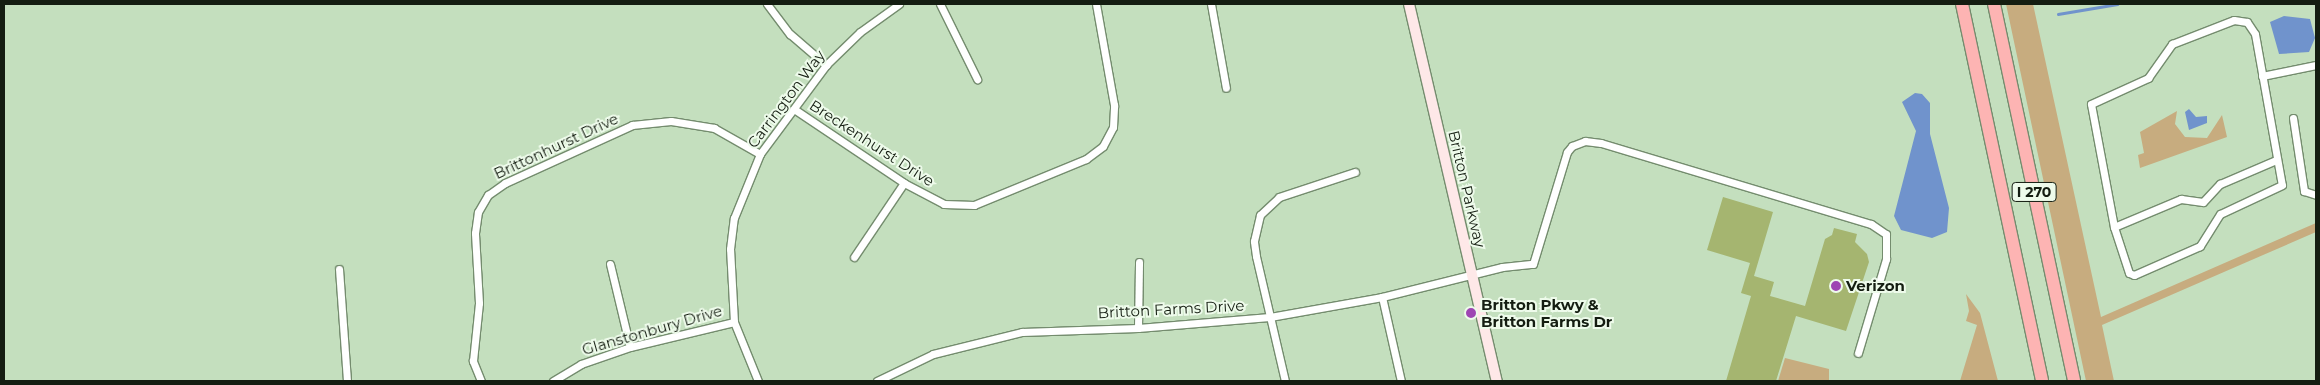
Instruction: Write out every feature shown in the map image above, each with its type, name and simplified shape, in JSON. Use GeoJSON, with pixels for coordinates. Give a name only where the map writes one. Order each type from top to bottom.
{"type":"FeatureCollection","features":[{"type":"Feature","properties":{"kind":"highway","name":"I 270"},"geometry":{"type":"LineString","coordinates":[[1962,4],[2042,381]]}},
{"type":"Feature","properties":{"kind":"highway","name":"I 270"},"geometry":{"type":"LineString","coordinates":[[1994,4],[2074,381]]}},
{"type":"Feature","properties":{"kind":"main road","name":"Britton Parkway"},"geometry":{"type":"LineString","coordinates":[[1409,4],[1497,381]]}},
{"type":"Feature","properties":{"kind":"street"},"geometry":{"type":"LineString","coordinates":[[767,4],[790,34],[826,64]]}},
{"type":"Feature","properties":{"kind":"street","name":"Carrington Way"},"geometry":{"type":"LineString","coordinates":[[758,381],[734,322],[730,249],[734,218],[760,154],[826,64],[860,32],[899,4]]}},
{"type":"Feature","properties":{"kind":"street"},"geometry":{"type":"LineString","coordinates":[[940,4],[977,79]]}},
{"type":"Feature","properties":{"kind":"street","name":"Breckenhurst Drive"},"geometry":{"type":"LineString","coordinates":[[794,109],[904,183],[944,204],[974,206],[1086,159],[1103,146],[1113,127],[1114,105],[1096,4]]}},
{"type":"Feature","properties":{"kind":"street"},"geometry":{"type":"LineString","coordinates":[[1211,4],[1226,88]]}},
{"type":"Feature","properties":{"kind":"street"},"geometry":{"type":"LineString","coordinates":[[2234,20],[2251,26],[2262,76],[2282,185],[2220,214],[2200,246],[2134,275],[2126,270],[2114,227],[2091,104],[2148,78],[2172,44],[2234,20]]}},
{"type":"Feature","properties":{"kind":"street"},"geometry":{"type":"LineString","coordinates":[[2262,76],[2316,65]]}},
{"type":"Feature","properties":{"kind":"street"},"geometry":{"type":"LineString","coordinates":[[2293,118],[2304,191],[2316,195]]}},
{"type":"Feature","properties":{"kind":"street","name":"Brittonhurst Drive"},"geometry":{"type":"LineString","coordinates":[[481,381],[473,361],[479,303],[475,233],[478,212],[488,195],[505,183],[632,125],[671,121],[714,128],[760,154]]}},
{"type":"Feature","properties":{"kind":"street","name":"Britton Farms Drive"},"geometry":{"type":"LineString","coordinates":[[877,381],[933,354],[970,342],[1022,332],[1138,328],[1270,317],[1382,297],[1502,267],[1533,264],[1567,152],[1575,144],[1601,143],[1871,224],[1886,234],[1886,259],[1858,353]]}},
{"type":"Feature","properties":{"kind":"street"},"geometry":{"type":"LineString","coordinates":[[2114,227],[2181,199],[2203,202],[2220,184],[2276,160]]}},
{"type":"Feature","properties":{"kind":"street"},"geometry":{"type":"LineString","coordinates":[[1284,381],[1254,241],[1260,215],[1279,196],[1355,172]]}},
{"type":"Feature","properties":{"kind":"street"},"geometry":{"type":"LineString","coordinates":[[854,257],[904,183]]}},
{"type":"Feature","properties":{"kind":"street"},"geometry":{"type":"LineString","coordinates":[[1138,328],[1139,262]]}},
{"type":"Feature","properties":{"kind":"street"},"geometry":{"type":"LineString","coordinates":[[610,264],[630,347]]}},
{"type":"Feature","properties":{"kind":"street"},"geometry":{"type":"LineString","coordinates":[[339,269],[347,381]]}},
{"type":"Feature","properties":{"kind":"street"},"geometry":{"type":"LineString","coordinates":[[1382,297],[1401,381]]}},
{"type":"Feature","properties":{"kind":"street","name":"Glanstonbury Drive"},"geometry":{"type":"LineString","coordinates":[[553,381],[581,364],[630,347],[734,322]]}},
{"type":"Feature","properties":{"kind":"shaded area"},"geometry":{"type":"Polygon","coordinates":[[[2006,4],[2033,4],[2101,317],[2316,223],[2316,232],[2102,325],[2114,381],[2086,381],[2006,4]]]}},
{"type":"Feature","properties":{"kind":"shaded area"},"geometry":{"type":"Polygon","coordinates":[[[2177,111],[2175,124],[2185,137],[2207,138],[2222,115],[2227,137],[2140,168],[2138,155],[2144,153],[2140,132],[2177,111]]]}},
{"type":"Feature","properties":{"kind":"shaded area"},"geometry":{"type":"Polygon","coordinates":[[[1966,294],[1980,313],[1998,381],[1960,381],[1977,325],[1966,321],[1969,311],[1966,294]]]}},
{"type":"Feature","properties":{"kind":"shaded area"},"geometry":{"type":"Polygon","coordinates":[[[1785,358],[1829,369],[1829,381],[1778,381],[1785,358]]]}},
{"type":"Feature","properties":{"kind":"water"},"geometry":{"type":"Polygon","coordinates":[[[2284,16],[2310,19],[2315,38],[2309,52],[2279,54],[2270,22],[2284,16]]]}},
{"type":"Feature","properties":{"kind":"water"},"geometry":{"type":"Polygon","coordinates":[[[1915,93],[1922,94],[1930,103],[1930,134],[1949,208],[1947,232],[1932,238],[1901,230],[1894,216],[1916,131],[1902,102],[1915,93]]]}},
{"type":"Feature","properties":{"kind":"water"},"geometry":{"type":"Polygon","coordinates":[[[2189,109],[2196,117],[2207,116],[2207,123],[2189,130],[2185,112],[2189,109]]]}},
{"type":"Feature","properties":{"kind":"building","name":"Verizon"},"geometry":{"type":"Polygon","coordinates":[[[1723,197],[1773,212],[1754,276],[1774,282],[1770,296],[1805,306],[1825,239],[1832,235],[1834,228],[1857,234],[1855,242],[1867,254],[1869,262],[1846,331],[1796,316],[1776,381],[1726,381],[1751,296],[1741,293],[1750,263],[1707,250],[1723,197]]]}},
{"type":"Feature","properties":{"kind":"waterway"},"geometry":{"type":"LineString","coordinates":[[2058,14],[2117,4]]}},
{"type":"Feature","properties":{"kind":"place","name":"Verizon"},"geometry":{"type":"Point","coordinates":[1836,286]}},
{"type":"Feature","properties":{"kind":"place","name":"Britton Pkwy & Britton Farms Dr"},"geometry":{"type":"Point","coordinates":[1471,313]}}]}
